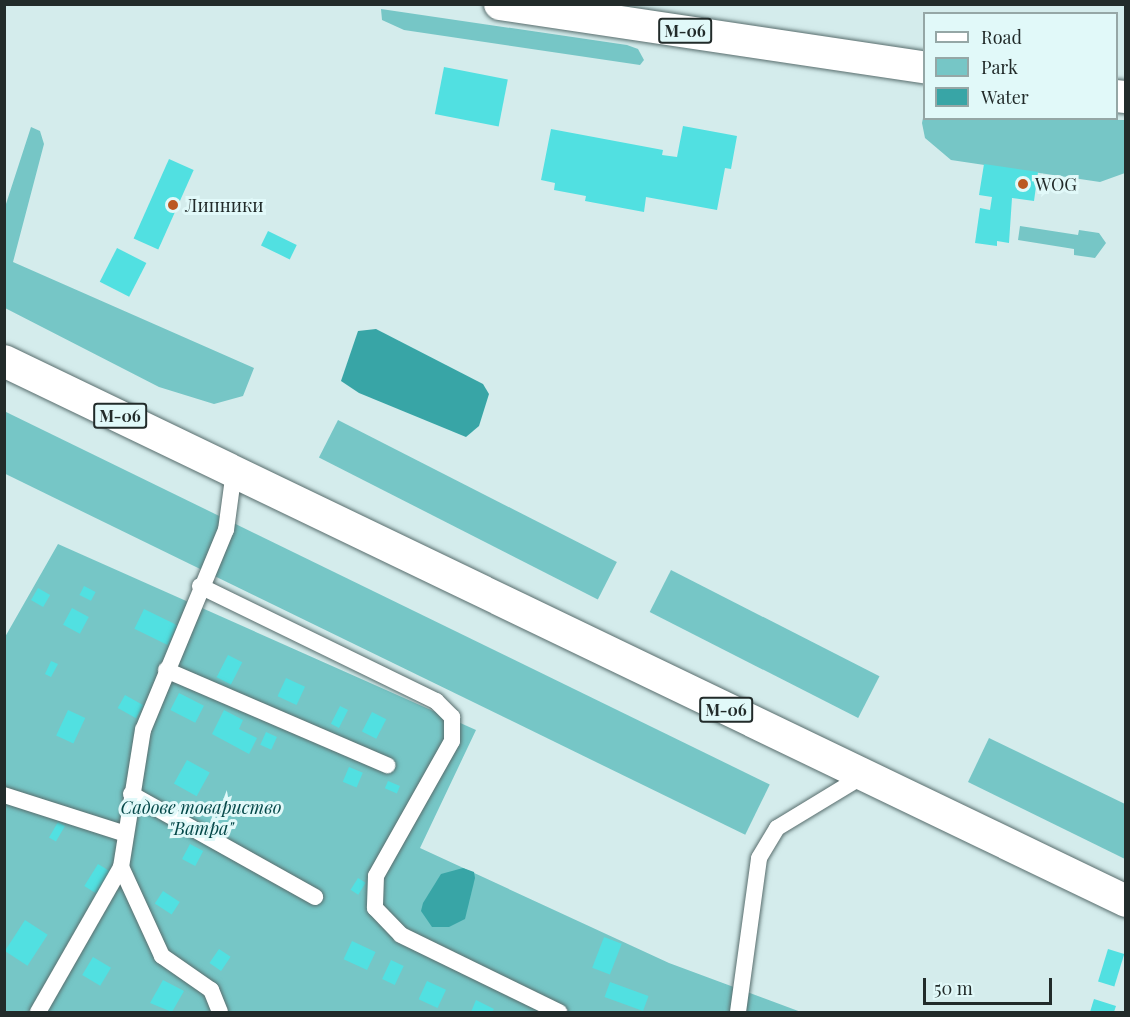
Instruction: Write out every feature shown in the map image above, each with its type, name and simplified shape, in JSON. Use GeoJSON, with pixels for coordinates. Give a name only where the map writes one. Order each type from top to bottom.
{"type":"FeatureCollection","features":[{"type":"Feature","properties":{"kind":"highway","name":"М-06"},"geometry":{"type":"LineString","coordinates":[[500,4],[923,67]]}},
{"type":"Feature","properties":{"kind":"highway","name":"М-06"},"geometry":{"type":"LineString","coordinates":[[4,361],[1125,901]]}},
{"type":"Feature","properties":{"kind":"street"},"geometry":{"type":"LineString","coordinates":[[38,1012],[121,867],[123,833],[143,730],[200,586],[226,530],[234,471]]}},
{"type":"Feature","properties":{"kind":"street"},"geometry":{"type":"LineString","coordinates":[[200,586],[436,701],[452,717],[452,741],[376,876],[375,908],[401,935],[559,1012]]}},
{"type":"Feature","properties":{"kind":"street"},"geometry":{"type":"LineString","coordinates":[[166,670],[387,765]]}},
{"type":"Feature","properties":{"kind":"street"},"geometry":{"type":"LineString","coordinates":[[738,1012],[759,858],[777,828],[863,776]]}},
{"type":"Feature","properties":{"kind":"street"},"geometry":{"type":"LineString","coordinates":[[131,794],[315,897]]}},
{"type":"Feature","properties":{"kind":"street"},"geometry":{"type":"LineString","coordinates":[[4,795],[123,833]]}},
{"type":"Feature","properties":{"kind":"street"},"geometry":{"type":"LineString","coordinates":[[121,867],[162,956],[211,990],[220,1012]]}},
{"type":"Feature","properties":{"kind":"green space"},"geometry":{"type":"Polygon","coordinates":[[[381,9],[627,45],[638,49],[644,60],[640,65],[404,30],[382,20],[381,9]]]}},
{"type":"Feature","properties":{"kind":"green space"},"geometry":{"type":"Polygon","coordinates":[[[923,118],[923,120],[1125,120],[1125,173],[1100,182],[951,160],[925,138],[922,123],[923,118]]]}},
{"type":"Feature","properties":{"kind":"green space"},"geometry":{"type":"Polygon","coordinates":[[[31,127],[40,131],[44,144],[13,262],[254,368],[243,396],[214,404],[159,387],[5,308],[5,207],[31,127]]]}},
{"type":"Feature","properties":{"kind":"green space"},"geometry":{"type":"Polygon","coordinates":[[[1020,226],[1078,235],[1079,230],[1099,233],[1106,243],[1095,258],[1074,255],[1074,249],[1018,240],[1020,226]]]}},
{"type":"Feature","properties":{"kind":"green space"},"geometry":{"type":"Polygon","coordinates":[[[4,411],[770,784],[745,835],[4,473],[4,411]]]}},
{"type":"Feature","properties":{"kind":"green space"},"geometry":{"type":"Polygon","coordinates":[[[338,420],[617,562],[598,600],[319,457],[338,420]]]}},
{"type":"Feature","properties":{"kind":"green space","name":"Садове товариство \"Ватра\""},"geometry":{"type":"Polygon","coordinates":[[[58,544],[476,730],[420,848],[669,963],[801,1012],[5,1012],[5,637],[58,544]]]}},
{"type":"Feature","properties":{"kind":"green space"},"geometry":{"type":"Polygon","coordinates":[[[671,570],[879,676],[858,718],[650,612],[671,570]]]}},
{"type":"Feature","properties":{"kind":"green space"},"geometry":{"type":"Polygon","coordinates":[[[989,738],[1125,804],[1125,859],[968,782],[989,738]]]}},
{"type":"Feature","properties":{"kind":"water"},"geometry":{"type":"Polygon","coordinates":[[[376,329],[483,384],[489,394],[479,426],[466,437],[359,393],[341,381],[358,331],[376,329]]]}},
{"type":"Feature","properties":{"kind":"water"},"geometry":{"type":"Polygon","coordinates":[[[463,868],[474,872],[475,878],[465,919],[449,927],[432,927],[421,911],[423,903],[441,874],[463,868]]]}},
{"type":"Feature","properties":{"kind":"building"},"geometry":{"type":"Polygon","coordinates":[[[444,67],[508,79],[499,127],[435,114],[444,67]]]}},
{"type":"Feature","properties":{"kind":"building"},"geometry":{"type":"Polygon","coordinates":[[[683,126],[737,136],[731,169],[725,168],[717,210],[646,197],[644,212],[585,201],[586,196],[554,190],[555,183],[541,180],[551,129],[663,150],[662,155],[677,157],[683,126]]]}},
{"type":"Feature","properties":{"kind":"building"},"geometry":{"type":"Polygon","coordinates":[[[169,159],[194,170],[158,249],[134,238],[169,159]]]}},
{"type":"Feature","properties":{"kind":"building"},"geometry":{"type":"Polygon","coordinates":[[[984,164],[1038,172],[1034,201],[1012,198],[1009,243],[997,241],[997,246],[975,243],[980,208],[990,210],[992,197],[979,195],[984,164]]]}},
{"type":"Feature","properties":{"kind":"building"},"geometry":{"type":"Polygon","coordinates":[[[268,231],[297,245],[290,259],[261,245],[268,231]]]}},
{"type":"Feature","properties":{"kind":"building"},"geometry":{"type":"Polygon","coordinates":[[[117,248],[146,263],[129,297],[100,282],[117,248]]]}},
{"type":"Feature","properties":{"kind":"building"},"geometry":{"type":"Polygon","coordinates":[[[84,586],[96,592],[91,601],[79,595],[84,586]]]}},
{"type":"Feature","properties":{"kind":"building"},"geometry":{"type":"Polygon","coordinates":[[[38,588],[50,595],[43,607],[31,600],[38,588]]]}},
{"type":"Feature","properties":{"kind":"building"},"geometry":{"type":"Polygon","coordinates":[[[72,608],[89,617],[80,634],[63,625],[72,608]]]}},
{"type":"Feature","properties":{"kind":"building"},"geometry":{"type":"Polygon","coordinates":[[[144,609],[177,625],[168,645],[134,629],[144,609]]]}},
{"type":"Feature","properties":{"kind":"building"},"geometry":{"type":"Polygon","coordinates":[[[228,655],[242,662],[231,685],[217,677],[228,655]]]}},
{"type":"Feature","properties":{"kind":"building"},"geometry":{"type":"Polygon","coordinates":[[[51,661],[58,664],[51,677],[45,674],[51,661]]]}},
{"type":"Feature","properties":{"kind":"building"},"geometry":{"type":"Polygon","coordinates":[[[286,678],[305,687],[297,705],[278,696],[286,678]]]}},
{"type":"Feature","properties":{"kind":"building"},"geometry":{"type":"Polygon","coordinates":[[[179,693],[204,706],[195,723],[170,710],[179,693]]]}},
{"type":"Feature","properties":{"kind":"building"},"geometry":{"type":"Polygon","coordinates":[[[125,695],[143,705],[136,718],[118,708],[125,695]]]}},
{"type":"Feature","properties":{"kind":"building"},"geometry":{"type":"Polygon","coordinates":[[[340,706],[348,710],[339,728],[331,724],[340,706]]]}},
{"type":"Feature","properties":{"kind":"building"},"geometry":{"type":"Polygon","coordinates":[[[68,710],[85,718],[73,743],[56,735],[68,710]]]}},
{"type":"Feature","properties":{"kind":"building"},"geometry":{"type":"Polygon","coordinates":[[[224,710],[243,720],[239,729],[257,738],[249,754],[212,734],[224,710]]]}},
{"type":"Feature","properties":{"kind":"building"},"geometry":{"type":"Polygon","coordinates":[[[372,712],[386,719],[376,739],[362,732],[372,712]]]}},
{"type":"Feature","properties":{"kind":"building"},"geometry":{"type":"Polygon","coordinates":[[[266,732],[277,737],[271,750],[260,745],[266,732]]]}},
{"type":"Feature","properties":{"kind":"building"},"geometry":{"type":"Polygon","coordinates":[[[187,760],[210,773],[197,796],[174,784],[187,760]]]}},
{"type":"Feature","properties":{"kind":"building"},"geometry":{"type":"Polygon","coordinates":[[[349,767],[363,773],[357,788],[343,782],[349,767]]]}},
{"type":"Feature","properties":{"kind":"building"},"geometry":{"type":"Polygon","coordinates":[[[388,781],[400,786],[397,793],[385,788],[388,781]]]}},
{"type":"Feature","properties":{"kind":"building"},"geometry":{"type":"Polygon","coordinates":[[[58,822],[65,826],[56,842],[49,838],[58,822]]]}},
{"type":"Feature","properties":{"kind":"building"},"geometry":{"type":"Polygon","coordinates":[[[190,844],[203,851],[195,866],[182,859],[190,844]]]}},
{"type":"Feature","properties":{"kind":"building"},"geometry":{"type":"Polygon","coordinates":[[[98,864],[114,874],[100,896],[84,886],[98,864]]]}},
{"type":"Feature","properties":{"kind":"building"},"geometry":{"type":"Polygon","coordinates":[[[358,878],[366,883],[358,895],[351,890],[358,878]]]}},
{"type":"Feature","properties":{"kind":"building"},"geometry":{"type":"Polygon","coordinates":[[[163,891],[180,902],[172,914],[155,904],[163,891]]]}},
{"type":"Feature","properties":{"kind":"building"},"geometry":{"type":"Polygon","coordinates":[[[25,920],[48,935],[27,966],[5,951],[25,920]]]}},
{"type":"Feature","properties":{"kind":"building"},"geometry":{"type":"Polygon","coordinates":[[[604,937],[622,944],[610,975],[592,968],[604,937]]]}},
{"type":"Feature","properties":{"kind":"building"},"geometry":{"type":"Polygon","coordinates":[[[352,941],[376,952],[367,970],[344,959],[352,941]]]}},
{"type":"Feature","properties":{"kind":"building"},"geometry":{"type":"Polygon","coordinates":[[[219,949],[231,957],[221,971],[209,963],[219,949]]]}},
{"type":"Feature","properties":{"kind":"building"},"geometry":{"type":"Polygon","coordinates":[[[1108,949],[1124,954],[1114,986],[1098,982],[1108,949]]]}},
{"type":"Feature","properties":{"kind":"building"},"geometry":{"type":"Polygon","coordinates":[[[93,957],[111,968],[100,986],[82,975],[93,957]]]}},
{"type":"Feature","properties":{"kind":"building"},"geometry":{"type":"Polygon","coordinates":[[[391,960],[404,966],[395,985],[382,979],[391,960]]]}},
{"type":"Feature","properties":{"kind":"building"},"geometry":{"type":"Polygon","coordinates":[[[163,980],[184,991],[172,1012],[150,1003],[163,980]]]}},
{"type":"Feature","properties":{"kind":"building"},"geometry":{"type":"Polygon","coordinates":[[[427,981],[446,990],[438,1008],[419,999],[427,981]]]}},
{"type":"Feature","properties":{"kind":"building"},"geometry":{"type":"Polygon","coordinates":[[[610,982],[649,996],[643,1011],[605,997],[610,982]]]}},
{"type":"Feature","properties":{"kind":"building"},"geometry":{"type":"Polygon","coordinates":[[[1094,999],[1116,1006],[1114,1012],[1090,1012],[1094,999]]]}},
{"type":"Feature","properties":{"kind":"building"},"geometry":{"type":"Polygon","coordinates":[[[476,1000],[494,1009],[492,1012],[471,1012],[476,1000]]]}},
{"type":"Feature","properties":{"kind":"place","name":"WOG"},"geometry":{"type":"Point","coordinates":[1023,184]}},
{"type":"Feature","properties":{"kind":"place","name":"Липники"},"geometry":{"type":"Point","coordinates":[173,205]}}]}
